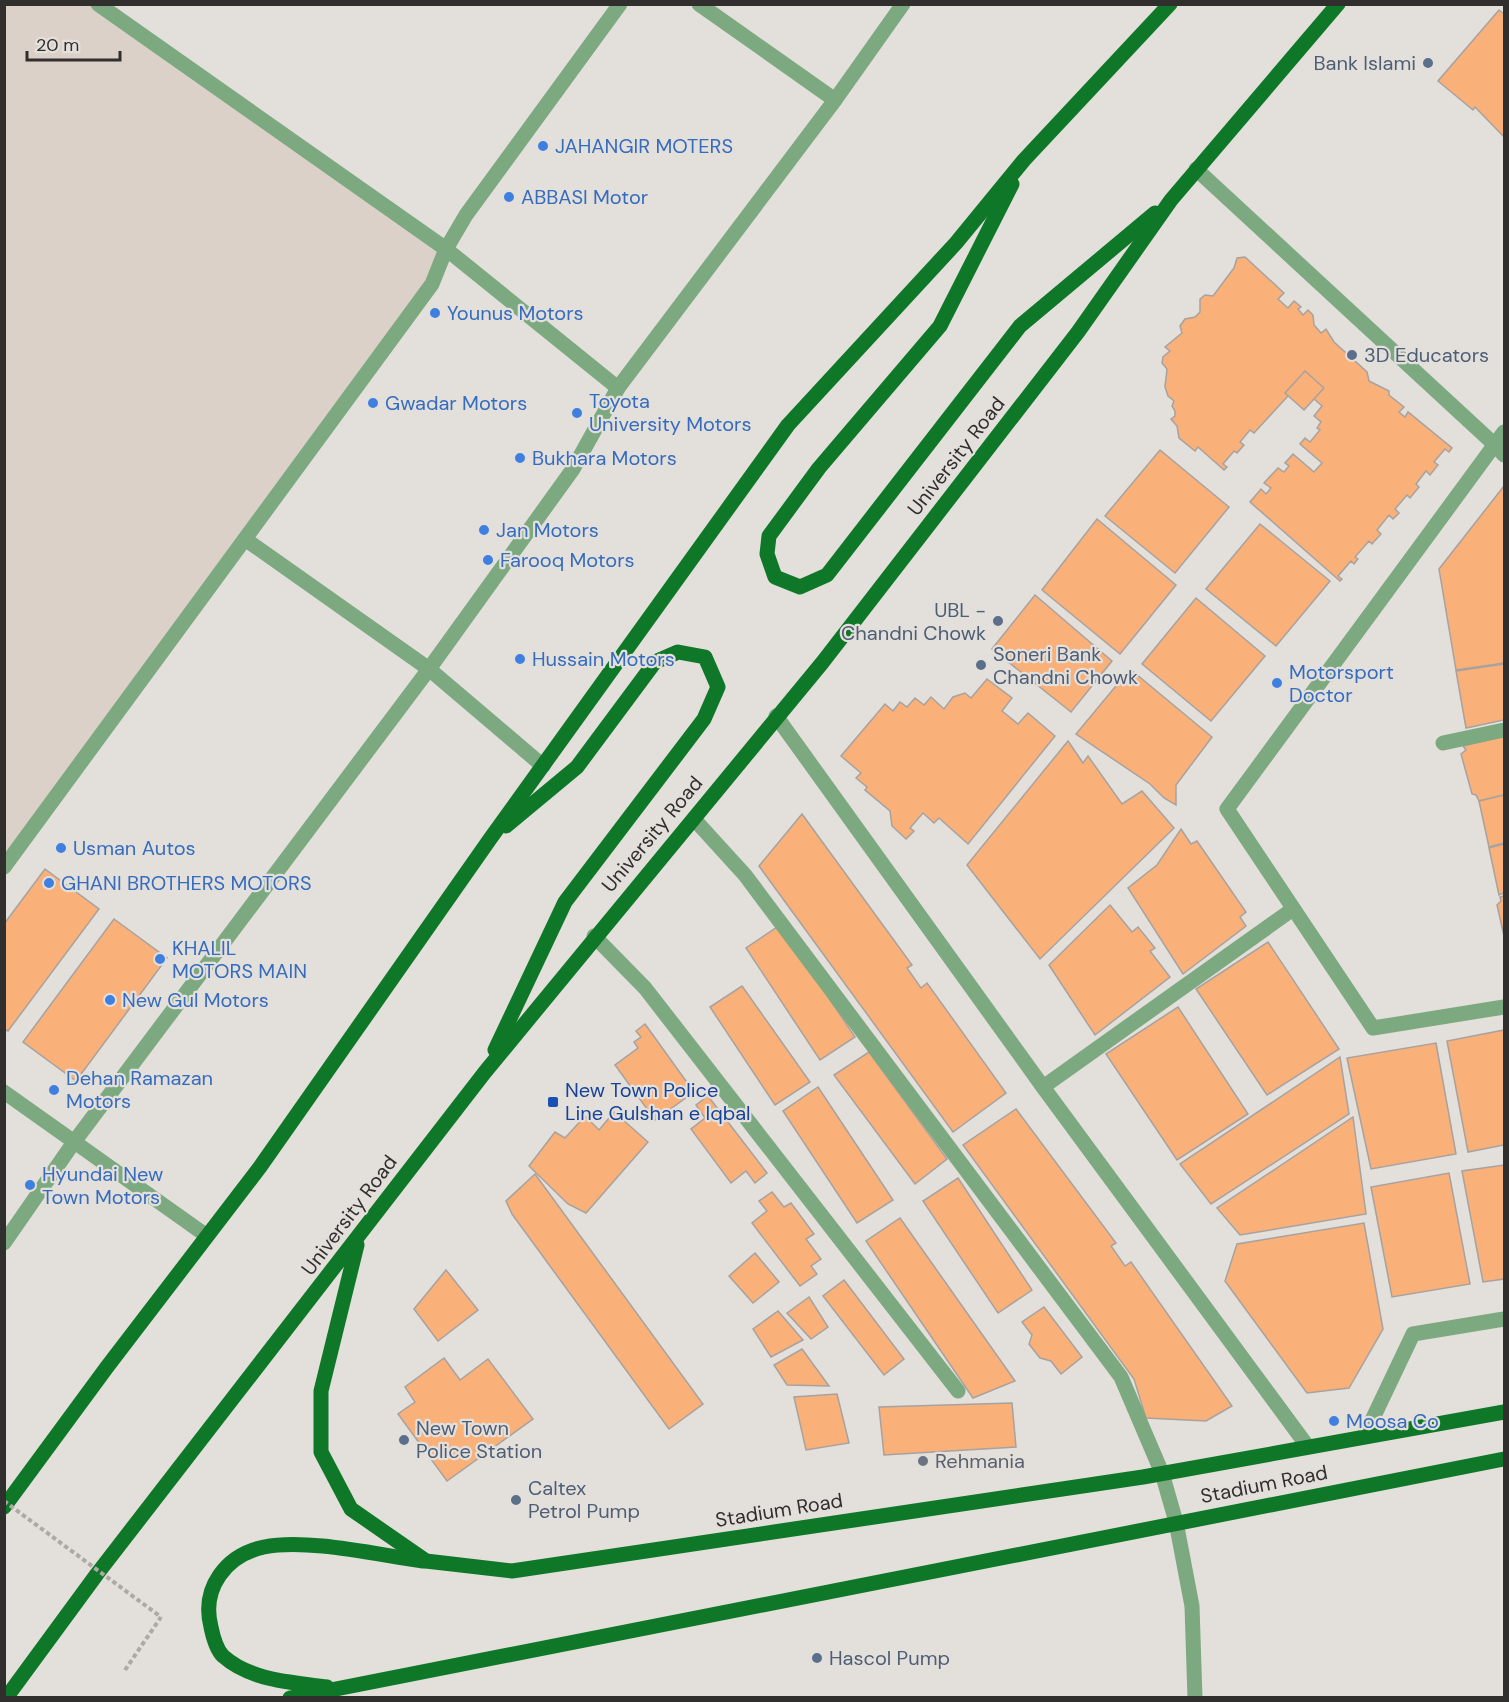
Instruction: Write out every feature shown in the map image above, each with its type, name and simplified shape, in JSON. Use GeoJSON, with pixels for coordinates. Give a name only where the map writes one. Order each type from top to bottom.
{"type":"FeatureCollection","features":[{"type":"Feature","properties":{"kind":"main road"},"geometry":{"type":"LineString","coordinates":[[4,1507],[107,1367],[260,1167],[490,839],[788,425],[956,243],[1024,160],[1170,4]]}},
{"type":"Feature","properties":{"kind":"main road","name":"University Road"},"geometry":{"type":"LineString","coordinates":[[6,1698],[97,1574],[485,1072],[594,936],[822,663],[1078,332],[1171,200],[1338,4]]}},
{"type":"Feature","properties":{"kind":"main road"},"geometry":{"type":"LineString","coordinates":[[1024,160],[940,326],[819,468],[769,536],[767,554],[775,577],[800,587],[827,575],[1020,326],[1171,200]]}},
{"type":"Feature","properties":{"kind":"main road"},"geometry":{"type":"LineString","coordinates":[[485,1072],[565,902],[704,719],[718,687],[705,657],[678,652],[655,662],[577,767],[490,839]]}},
{"type":"Feature","properties":{"kind":"main road","name":"Stadium Road"},"geometry":{"type":"LineString","coordinates":[[358,1239],[321,1391],[321,1452],[351,1509],[426,1561],[512,1571],[1162,1473],[1504,1412]]}},
{"type":"Feature","properties":{"kind":"main road","name":"Stadium Road"},"geometry":{"type":"LineString","coordinates":[[290,1698],[1504,1459]]}},
{"type":"Feature","properties":{"kind":"main road"},"geometry":{"type":"LineString","coordinates":[[339,1689],[260,1677],[223,1656],[214,1641],[208,1605],[212,1588],[222,1569],[240,1555],[257,1549],[301,1545],[426,1561]]}},
{"type":"Feature","properties":{"kind":"street"},"geometry":{"type":"LineString","coordinates":[[98,4],[446,249],[618,388]]}},
{"type":"Feature","properties":{"kind":"street"},"geometry":{"type":"LineString","coordinates":[[4,867],[432,284],[446,249],[466,215],[620,4]]}},
{"type":"Feature","properties":{"kind":"street"},"geometry":{"type":"LineString","coordinates":[[699,4],[835,100]]}},
{"type":"Feature","properties":{"kind":"street"},"geometry":{"type":"LineString","coordinates":[[4,1243],[74,1143],[429,669],[573,469],[618,388],[835,100],[903,4]]}},
{"type":"Feature","properties":{"kind":"street"},"geometry":{"type":"LineString","coordinates":[[1196,169],[1501,444],[1227,809],[1373,1028],[1504,1007]]}},
{"type":"Feature","properties":{"kind":"street"},"geometry":{"type":"LineString","coordinates":[[245,539],[429,669],[543,766]]}},
{"type":"Feature","properties":{"kind":"street"},"geometry":{"type":"LineString","coordinates":[[776,716],[1043,1088],[1308,1447]]}},
{"type":"Feature","properties":{"kind":"street"},"geometry":{"type":"LineString","coordinates":[[1443,743],[1504,730]]}},
{"type":"Feature","properties":{"kind":"street"},"geometry":{"type":"LineString","coordinates":[[694,819],[745,875],[1121,1377],[1162,1473],[1176,1522],[1192,1606],[1195,1698]]}},
{"type":"Feature","properties":{"kind":"street"},"geometry":{"type":"LineString","coordinates":[[1043,1088],[1293,909]]}},
{"type":"Feature","properties":{"kind":"street"},"geometry":{"type":"LineString","coordinates":[[594,936],[645,988],[958,1391]]}},
{"type":"Feature","properties":{"kind":"street"},"geometry":{"type":"LineString","coordinates":[[4,1092],[207,1236]]}},
{"type":"Feature","properties":{"kind":"street"},"geometry":{"type":"LineString","coordinates":[[1364,1437],[1413,1334],[1504,1319]]}},
{"type":"Feature","properties":{"kind":"path"},"geometry":{"type":"LineString","coordinates":[[4,1501],[161,1617],[125,1670]]}},
{"type":"Feature","properties":{"kind":"shaded area"},"geometry":{"type":"Polygon","coordinates":[[[5,5],[101,5],[446,249],[432,284],[5,867],[5,5]]]}},
{"type":"Feature","properties":{"kind":"building"},"geometry":{"type":"Polygon","coordinates":[[[1499,10],[1504,14],[1504,137],[1475,107],[1473,110],[1438,81],[1499,10]]]}},
{"type":"Feature","properties":{"kind":"building"},"geometry":{"type":"Polygon","coordinates":[[[1245,257],[1284,293],[1278,299],[1288,308],[1294,301],[1301,307],[1298,309],[1303,315],[1308,310],[1313,315],[1314,325],[1321,333],[1326,329],[1334,342],[1367,372],[1369,381],[1389,391],[1389,395],[1404,407],[1399,412],[1405,417],[1408,412],[1452,448],[1449,452],[1445,449],[1434,462],[1438,465],[1430,475],[1426,471],[1416,484],[1419,487],[1410,498],[1407,495],[1395,509],[1399,513],[1393,519],[1389,515],[1377,530],[1381,534],[1372,544],[1369,541],[1355,557],[1358,559],[1354,564],[1351,561],[1338,576],[1342,579],[1340,581],[1250,502],[1261,489],[1266,494],[1271,488],[1264,483],[1278,468],[1284,472],[1289,466],[1285,463],[1293,454],[1314,472],[1322,463],[1300,444],[1305,438],[1310,442],[1320,430],[1317,428],[1321,422],[1314,416],[1322,406],[1298,385],[1254,433],[1250,430],[1240,442],[1244,445],[1237,453],[1234,451],[1223,464],[1227,467],[1224,470],[1198,447],[1195,451],[1179,438],[1177,426],[1171,419],[1175,416],[1172,406],[1174,401],[1168,396],[1165,387],[1167,369],[1162,363],[1163,357],[1170,351],[1165,347],[1182,333],[1180,326],[1185,319],[1195,317],[1200,312],[1200,299],[1205,295],[1213,296],[1234,268],[1237,258],[1245,257]]]}},
{"type":"Feature","properties":{"kind":"building"},"geometry":{"type":"Polygon","coordinates":[[[1305,371],[1324,388],[1304,410],[1285,393],[1305,371]]]}},
{"type":"Feature","properties":{"kind":"building"},"geometry":{"type":"Polygon","coordinates":[[[1160,450],[1229,507],[1175,573],[1105,516],[1160,450]]]}},
{"type":"Feature","properties":{"kind":"building"},"geometry":{"type":"Polygon","coordinates":[[[1504,486],[1504,663],[1456,670],[1439,569],[1504,486]]]}},
{"type":"Feature","properties":{"kind":"building"},"geometry":{"type":"Polygon","coordinates":[[[1097,519],[1176,585],[1120,654],[1042,590],[1097,519]]]}},
{"type":"Feature","properties":{"kind":"building"},"geometry":{"type":"Polygon","coordinates":[[[1260,524],[1330,581],[1276,646],[1206,589],[1260,524]]]}},
{"type":"Feature","properties":{"kind":"building"},"geometry":{"type":"Polygon","coordinates":[[[1035,595],[1112,661],[1071,712],[992,649],[1035,595]]]}},
{"type":"Feature","properties":{"kind":"building"},"geometry":{"type":"Polygon","coordinates":[[[1196,598],[1265,656],[1211,721],[1142,664],[1196,598]]]}},
{"type":"Feature","properties":{"kind":"building"},"geometry":{"type":"Polygon","coordinates":[[[1504,664],[1504,720],[1466,728],[1456,671],[1504,664]]]}},
{"type":"Feature","properties":{"kind":"building"},"geometry":{"type":"Polygon","coordinates":[[[1130,669],[1212,737],[1176,785],[1176,805],[1164,798],[1150,784],[1076,734],[1130,669]]]}},
{"type":"Feature","properties":{"kind":"building"},"geometry":{"type":"Polygon","coordinates":[[[987,679],[1012,698],[1002,711],[1018,724],[1028,713],[1055,736],[968,844],[939,818],[934,823],[923,813],[910,828],[914,831],[906,839],[892,826],[890,811],[865,790],[867,787],[856,778],[861,773],[841,756],[885,704],[893,711],[900,702],[907,707],[915,698],[924,705],[931,697],[944,709],[953,697],[965,693],[971,698],[987,679]]]}},
{"type":"Feature","properties":{"kind":"building"},"geometry":{"type":"Polygon","coordinates":[[[1504,736],[1504,795],[1479,801],[1476,795],[1472,794],[1461,754],[1466,750],[1463,746],[1504,736]]]}},
{"type":"Feature","properties":{"kind":"building"},"geometry":{"type":"Polygon","coordinates":[[[1068,741],[1083,763],[1088,756],[1122,804],[1142,791],[1174,828],[1040,959],[967,865],[1068,741]]]}},
{"type":"Feature","properties":{"kind":"building"},"geometry":{"type":"Polygon","coordinates":[[[1504,795],[1504,843],[1489,847],[1479,801],[1504,795]]]}},
{"type":"Feature","properties":{"kind":"building"},"geometry":{"type":"Polygon","coordinates":[[[802,814],[912,965],[907,968],[921,988],[927,983],[1006,1093],[953,1132],[759,866],[802,814]]]}},
{"type":"Feature","properties":{"kind":"building"},"geometry":{"type":"Polygon","coordinates":[[[1181,829],[1191,844],[1197,841],[1246,912],[1240,917],[1246,926],[1183,974],[1128,888],[1157,865],[1181,829]]]}},
{"type":"Feature","properties":{"kind":"building"},"geometry":{"type":"Polygon","coordinates":[[[1504,844],[1504,893],[1499,895],[1489,848],[1504,844]]]}},
{"type":"Feature","properties":{"kind":"building"},"geometry":{"type":"Polygon","coordinates":[[[45,869],[99,909],[8,1031],[4,1029],[4,924],[45,869]]]}},
{"type":"Feature","properties":{"kind":"building"},"geometry":{"type":"Polygon","coordinates":[[[1504,896],[1504,936],[1497,905],[1501,901],[1500,897],[1504,896]]]}},
{"type":"Feature","properties":{"kind":"building"},"geometry":{"type":"Polygon","coordinates":[[[1110,905],[1132,932],[1138,927],[1155,948],[1150,951],[1170,977],[1095,1035],[1049,965],[1110,905]]]}},
{"type":"Feature","properties":{"kind":"building"},"geometry":{"type":"Polygon","coordinates":[[[114,919],[167,958],[76,1081],[23,1042],[114,919]]]}},
{"type":"Feature","properties":{"kind":"building"},"geometry":{"type":"Polygon","coordinates":[[[780,925],[855,1037],[820,1060],[746,948],[780,925]]]}},
{"type":"Feature","properties":{"kind":"building"},"geometry":{"type":"Polygon","coordinates":[[[1268,942],[1339,1049],[1267,1095],[1196,989],[1268,942]]]}},
{"type":"Feature","properties":{"kind":"building"},"geometry":{"type":"Polygon","coordinates":[[[742,986],[810,1082],[775,1105],[710,1007],[742,986]]]}},
{"type":"Feature","properties":{"kind":"building"},"geometry":{"type":"Polygon","coordinates":[[[1178,1007],[1248,1114],[1177,1160],[1106,1054],[1178,1007]]]}},
{"type":"Feature","properties":{"kind":"building"},"geometry":{"type":"Polygon","coordinates":[[[645,1024],[694,1092],[655,1120],[615,1065],[638,1048],[634,1042],[641,1037],[636,1031],[645,1024]]]}},
{"type":"Feature","properties":{"kind":"building"},"geometry":{"type":"Polygon","coordinates":[[[1504,1030],[1504,1145],[1468,1152],[1447,1041],[1504,1030]]]}},
{"type":"Feature","properties":{"kind":"building"},"geometry":{"type":"Polygon","coordinates":[[[1436,1043],[1456,1154],[1371,1169],[1347,1058],[1436,1043]]]}},
{"type":"Feature","properties":{"kind":"building"},"geometry":{"type":"Polygon","coordinates":[[[869,1052],[947,1159],[915,1184],[834,1075],[869,1052]]]}},
{"type":"Feature","properties":{"kind":"building"},"geometry":{"type":"Polygon","coordinates":[[[1340,1057],[1349,1114],[1211,1204],[1180,1164],[1340,1057]]]}},
{"type":"Feature","properties":{"kind":"building"},"geometry":{"type":"Polygon","coordinates":[[[818,1087],[893,1200],[857,1223],[783,1111],[818,1087]]]}},
{"type":"Feature","properties":{"kind":"building"},"geometry":{"type":"Polygon","coordinates":[[[708,1096],[767,1173],[755,1183],[746,1171],[731,1183],[691,1129],[705,1118],[696,1105],[708,1096]]]}},
{"type":"Feature","properties":{"kind":"building"},"geometry":{"type":"Polygon","coordinates":[[[1016,1109],[1116,1243],[1111,1246],[1125,1266],[1131,1262],[1232,1406],[1206,1421],[1146,1418],[1134,1379],[963,1145],[1016,1109]]]}},
{"type":"Feature","properties":{"kind":"building"},"geometry":{"type":"Polygon","coordinates":[[[614,1112],[648,1142],[586,1213],[568,1204],[529,1166],[555,1132],[565,1138],[585,1116],[599,1130],[614,1112]]]}},
{"type":"Feature","properties":{"kind":"building"},"geometry":{"type":"Polygon","coordinates":[[[1353,1117],[1366,1214],[1240,1235],[1217,1208],[1353,1117]]]}},
{"type":"Feature","properties":{"kind":"building"},"geometry":{"type":"Polygon","coordinates":[[[1504,1165],[1504,1279],[1483,1282],[1462,1171],[1504,1165]]]}},
{"type":"Feature","properties":{"kind":"building"},"geometry":{"type":"Polygon","coordinates":[[[1449,1173],[1470,1284],[1392,1297],[1371,1187],[1449,1173]]]}},
{"type":"Feature","properties":{"kind":"building"},"geometry":{"type":"Polygon","coordinates":[[[535,1174],[703,1404],[669,1429],[512,1214],[506,1201],[535,1174]]]}},
{"type":"Feature","properties":{"kind":"building"},"geometry":{"type":"Polygon","coordinates":[[[958,1178],[1032,1290],[998,1313],[923,1201],[958,1178]]]}},
{"type":"Feature","properties":{"kind":"building"},"geometry":{"type":"Polygon","coordinates":[[[772,1192],[784,1207],[791,1203],[814,1234],[806,1239],[821,1259],[811,1266],[817,1274],[800,1286],[752,1223],[767,1211],[759,1201],[772,1192]]]}},
{"type":"Feature","properties":{"kind":"building"},"geometry":{"type":"Polygon","coordinates":[[[900,1218],[1015,1381],[973,1398],[866,1241],[900,1218]]]}},
{"type":"Feature","properties":{"kind":"building"},"geometry":{"type":"Polygon","coordinates":[[[1364,1223],[1383,1329],[1349,1388],[1307,1393],[1225,1281],[1237,1244],[1364,1223]]]}},
{"type":"Feature","properties":{"kind":"building"},"geometry":{"type":"Polygon","coordinates":[[[755,1253],[779,1282],[753,1303],[729,1276],[755,1253]]]}},
{"type":"Feature","properties":{"kind":"building"},"geometry":{"type":"Polygon","coordinates":[[[446,1270],[478,1310],[438,1341],[414,1309],[446,1270]]]}},
{"type":"Feature","properties":{"kind":"building"},"geometry":{"type":"Polygon","coordinates":[[[844,1280],[904,1359],[884,1375],[823,1296],[844,1280]]]}},
{"type":"Feature","properties":{"kind":"building"},"geometry":{"type":"Polygon","coordinates":[[[809,1297],[828,1327],[811,1339],[787,1313],[809,1297]]]}},
{"type":"Feature","properties":{"kind":"building"},"geometry":{"type":"Polygon","coordinates":[[[1044,1307],[1082,1357],[1061,1374],[1051,1361],[1040,1358],[1029,1344],[1032,1335],[1022,1322],[1044,1307]]]}},
{"type":"Feature","properties":{"kind":"building"},"geometry":{"type":"Polygon","coordinates":[[[778,1311],[803,1340],[771,1357],[753,1329],[778,1311]]]}},
{"type":"Feature","properties":{"kind":"building"},"geometry":{"type":"Polygon","coordinates":[[[802,1349],[829,1386],[787,1385],[774,1365],[802,1349]]]}},
{"type":"Feature","properties":{"kind":"building"},"geometry":{"type":"Polygon","coordinates":[[[444,1358],[460,1380],[488,1359],[533,1419],[447,1481],[398,1414],[415,1402],[405,1387],[444,1358]]]}},
{"type":"Feature","properties":{"kind":"building"},"geometry":{"type":"Polygon","coordinates":[[[837,1394],[849,1443],[806,1450],[794,1397],[837,1394]]]}},
{"type":"Feature","properties":{"kind":"building"},"geometry":{"type":"Polygon","coordinates":[[[1012,1403],[1016,1447],[884,1455],[879,1407],[1012,1403]]]}},
{"type":"Feature","properties":{"kind":"place","name":"Bank Islami"},"geometry":{"type":"Point","coordinates":[1428,63]}},
{"type":"Feature","properties":{"kind":"place","name":"JAHANGIR MOTERS"},"geometry":{"type":"Point","coordinates":[543,146]}},
{"type":"Feature","properties":{"kind":"place","name":"ABBASI Motor"},"geometry":{"type":"Point","coordinates":[509,197]}},
{"type":"Feature","properties":{"kind":"place","name":"Younus Motors"},"geometry":{"type":"Point","coordinates":[435,313]}},
{"type":"Feature","properties":{"kind":"place","name":"3D Educators"},"geometry":{"type":"Point","coordinates":[1352,355]}},
{"type":"Feature","properties":{"kind":"place","name":"Gwadar Motors"},"geometry":{"type":"Point","coordinates":[373,403]}},
{"type":"Feature","properties":{"kind":"place","name":"Toyota University Motors"},"geometry":{"type":"Point","coordinates":[577,413]}},
{"type":"Feature","properties":{"kind":"place","name":"Bukhara Motors"},"geometry":{"type":"Point","coordinates":[520,458]}},
{"type":"Feature","properties":{"kind":"place","name":"Jan Motors"},"geometry":{"type":"Point","coordinates":[484,530]}},
{"type":"Feature","properties":{"kind":"place","name":"Farooq Motors"},"geometry":{"type":"Point","coordinates":[488,560]}},
{"type":"Feature","properties":{"kind":"place","name":"UBL - Chandni Chowk"},"geometry":{"type":"Point","coordinates":[998,621]}},
{"type":"Feature","properties":{"kind":"place","name":"Hussain Motors"},"geometry":{"type":"Point","coordinates":[520,659]}},
{"type":"Feature","properties":{"kind":"place","name":"Soneri Bank Chandni Chowk"},"geometry":{"type":"Point","coordinates":[981,665]}},
{"type":"Feature","properties":{"kind":"place","name":"Motorsport Doctor"},"geometry":{"type":"Point","coordinates":[1277,683]}},
{"type":"Feature","properties":{"kind":"place","name":"Usman Autos"},"geometry":{"type":"Point","coordinates":[61,848]}},
{"type":"Feature","properties":{"kind":"place","name":"GHANI BROTHERS MOTORS"},"geometry":{"type":"Point","coordinates":[49,883]}},
{"type":"Feature","properties":{"kind":"place","name":"KHALIL MOTORS MAIN"},"geometry":{"type":"Point","coordinates":[160,959]}},
{"type":"Feature","properties":{"kind":"place","name":"New Gul Motors"},"geometry":{"type":"Point","coordinates":[110,1000]}},
{"type":"Feature","properties":{"kind":"place","name":"Dehan Ramazan Motors"},"geometry":{"type":"Point","coordinates":[54,1090]}},
{"type":"Feature","properties":{"kind":"place","name":"New Town Police Line Gulshan e Iqbal"},"geometry":{"type":"Point","coordinates":[553,1102]}},
{"type":"Feature","properties":{"kind":"place","name":"Hyundai New Town Motors"},"geometry":{"type":"Point","coordinates":[30,1185]}},
{"type":"Feature","properties":{"kind":"place","name":"Moosa Co"},"geometry":{"type":"Point","coordinates":[1334,1421]}},
{"type":"Feature","properties":{"kind":"place","name":"New Town Police Station"},"geometry":{"type":"Point","coordinates":[404,1440]}},
{"type":"Feature","properties":{"kind":"place","name":"Rehmania"},"geometry":{"type":"Point","coordinates":[923,1461]}},
{"type":"Feature","properties":{"kind":"place","name":"Caltex Petrol Pump"},"geometry":{"type":"Point","coordinates":[516,1500]}},
{"type":"Feature","properties":{"kind":"place","name":"Hascol Pump"},"geometry":{"type":"Point","coordinates":[817,1658]}}]}
